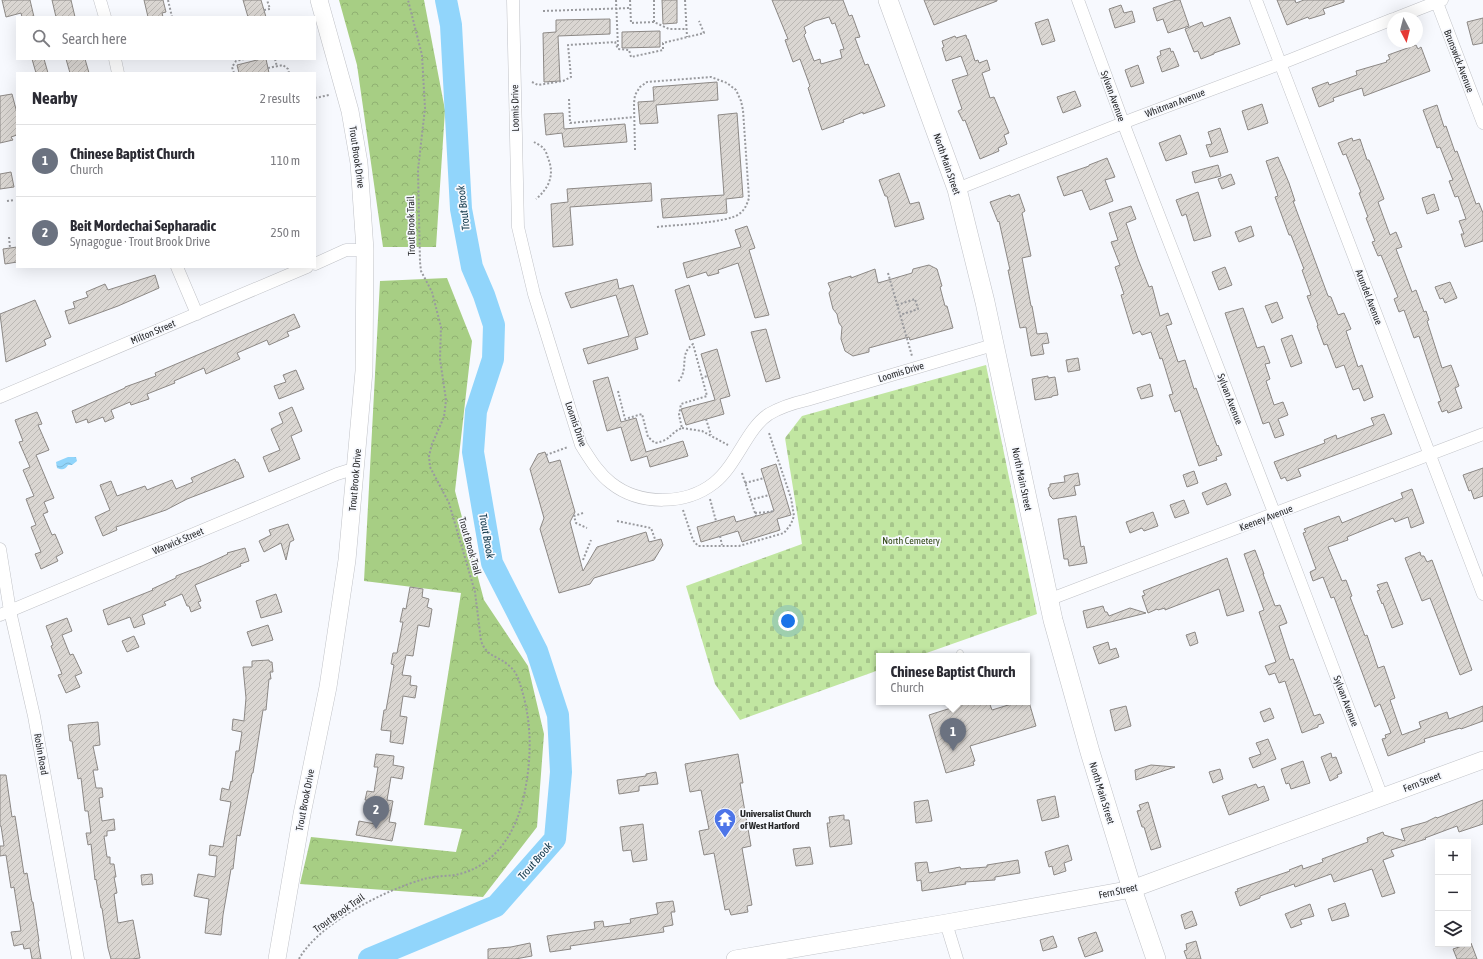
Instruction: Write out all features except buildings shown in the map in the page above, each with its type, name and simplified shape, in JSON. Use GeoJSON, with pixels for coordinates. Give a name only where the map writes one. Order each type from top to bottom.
{"type":"FeatureCollection","features":[{"type":"Feature","properties":{"kind":"main road","name":"Trout Brook Drive"},"geometry":{"type":"LineString","coordinates":[[277,959],[302,814],[328,686],[347,560],[364,371],[365,250],[362,191],[356,139],[350,111],[319,0]]}},
{"type":"Feature","properties":{"kind":"main road","name":"North Main Street"},"geometry":{"type":"LineString","coordinates":[[888,0],[957,189],[985,302],[1048,600],[1090,752],[1132,889],[1156,959]]}},
{"type":"Feature","properties":{"kind":"main road","name":"Fern Street"},"geometry":{"type":"LineString","coordinates":[[735,959],[782,955],[1132,889],[1483,760]]}},
{"type":"Feature","properties":{"kind":"street"},"geometry":{"type":"LineString","coordinates":[[100,0],[104,16]]}},
{"type":"Feature","properties":{"kind":"street","name":"Loomis Drive"},"geometry":{"type":"LineString","coordinates":[[513,0],[518,227],[534,294],[581,445],[590,460],[602,475],[612,484],[625,492],[643,498],[667,500],[704,490],[716,482],[728,468],[755,428],[768,414],[785,406],[994,345]]}},
{"type":"Feature","properties":{"kind":"street","name":"Sylvan Avenue"},"geometry":{"type":"LineString","coordinates":[[1078,0],[1123,123],[1275,515],[1382,797]]}},
{"type":"Feature","properties":{"kind":"street","name":"Arundel Avenue"},"geometry":{"type":"LineString","coordinates":[[1256,0],[1483,594]]}},
{"type":"Feature","properties":{"kind":"street"},"geometry":{"type":"LineString","coordinates":[[1411,12],[1438,1]]}},
{"type":"Feature","properties":{"kind":"street","name":"Brunswick Avenue"},"geometry":{"type":"LineString","coordinates":[[1438,1],[1483,123]]}},
{"type":"Feature","properties":{"kind":"street","name":"Whitman Avenue"},"geometry":{"type":"LineString","coordinates":[[957,189],[1123,123],[1280,64],[1387,21]]}},
{"type":"Feature","properties":{"kind":"street"},"geometry":{"type":"LineString","coordinates":[[115,60],[118,72]]}},
{"type":"Feature","properties":{"kind":"street"},"geometry":{"type":"LineString","coordinates":[[316,264],[346,250],[365,250]]}},
{"type":"Feature","properties":{"kind":"street"},"geometry":{"type":"LineString","coordinates":[[178,268],[197,314]]}},
{"type":"Feature","properties":{"kind":"street","name":"Milton Street"},"geometry":{"type":"LineString","coordinates":[[0,397],[305,268]]}},
{"type":"Feature","properties":{"kind":"street","name":"Keeney Avenue"},"geometry":{"type":"LineString","coordinates":[[1048,600],[1275,515],[1483,434]]}},
{"type":"Feature","properties":{"kind":"street","name":"Warwick Street"},"geometry":{"type":"LineString","coordinates":[[5,613],[330,477],[356,468]]}},
{"type":"Feature","properties":{"kind":"street","name":"Robin Road"},"geometry":{"type":"LineString","coordinates":[[0,549],[5,613],[34,716],[78,959]]}},
{"type":"Feature","properties":{"kind":"street"},"geometry":{"type":"LineString","coordinates":[[946,923],[957,959]]}},
{"type":"Feature","properties":{"kind":"path"},"geometry":{"type":"LineString","coordinates":[[168,0],[172,16]]}},
{"type":"Feature","properties":{"kind":"path"},"geometry":{"type":"LineString","coordinates":[[264,10],[270,9],[267,0]]}},
{"type":"Feature","properties":{"kind":"path","name":"Trout Brook Trail"},"geometry":{"type":"LineString","coordinates":[[299,959],[303,952],[326,930],[351,912],[377,897],[409,883],[435,876],[462,874],[483,864],[499,850],[511,835],[523,803],[530,761],[528,725],[520,682],[514,670],[507,663],[490,655],[484,648],[481,641],[475,592],[449,503],[430,467],[430,450],[444,417],[446,400],[440,359],[441,327],[432,292],[421,271],[420,262],[418,170],[425,108],[422,54],[408,0]]}},
{"type":"Feature","properties":{"kind":"path"},"geometry":{"type":"LineString","coordinates":[[616,0],[618,49]]}},
{"type":"Feature","properties":{"kind":"path"},"geometry":{"type":"LineString","coordinates":[[630,0],[632,23],[654,22],[669,29],[686,29]]}},
{"type":"Feature","properties":{"kind":"path"},"geometry":{"type":"LineString","coordinates":[[654,0],[654,22]]}},
{"type":"Feature","properties":{"kind":"path"},"geometry":{"type":"LineString","coordinates":[[684,0],[687,37]]}},
{"type":"Feature","properties":{"kind":"path"},"geometry":{"type":"LineString","coordinates":[[543,11],[630,8]]}},
{"type":"Feature","properties":{"kind":"path"},"geometry":{"type":"LineString","coordinates":[[618,49],[629,50],[631,57],[663,50],[663,43],[704,33],[699,21]]}},
{"type":"Feature","properties":{"kind":"path"},"geometry":{"type":"LineString","coordinates":[[532,82],[538,85],[563,81],[571,77],[568,45],[615,42],[618,49]]}},
{"type":"Feature","properties":{"kind":"path"},"geometry":{"type":"LineString","coordinates":[[234,72],[232,67],[236,61],[240,60]]}},
{"type":"Feature","properties":{"kind":"path"},"geometry":{"type":"LineString","coordinates":[[275,60],[277,67]]}},
{"type":"Feature","properties":{"kind":"path"},"geometry":{"type":"LineString","coordinates":[[268,68],[283,65],[288,69],[289,72]]}},
{"type":"Feature","properties":{"kind":"path"},"geometry":{"type":"LineString","coordinates":[[635,150],[635,95],[640,87],[648,82],[711,76],[727,83],[736,90],[742,106],[749,198],[746,206],[739,214],[726,220],[656,227]]}},
{"type":"Feature","properties":{"kind":"path"},"geometry":{"type":"LineString","coordinates":[[316,98],[329,95]]}},
{"type":"Feature","properties":{"kind":"path"},"geometry":{"type":"LineString","coordinates":[[569,99],[570,123],[635,117]]}},
{"type":"Feature","properties":{"kind":"path"},"geometry":{"type":"LineString","coordinates":[[534,142],[544,149],[551,164],[552,176],[543,193],[536,199]]}},
{"type":"Feature","properties":{"kind":"path"},"geometry":{"type":"LineString","coordinates":[[7,201],[14,200]]}},
{"type":"Feature","properties":{"kind":"path"},"geometry":{"type":"LineString","coordinates":[[9,237],[10,248]]}},
{"type":"Feature","properties":{"kind":"path"},"geometry":{"type":"LineString","coordinates":[[888,273],[912,356]]}},
{"type":"Feature","properties":{"kind":"path"},"geometry":{"type":"LineString","coordinates":[[897,305],[915,299],[918,309],[900,315]]}},
{"type":"Feature","properties":{"kind":"path"},"geometry":{"type":"LineString","coordinates":[[678,382],[683,376],[684,354],[687,348],[693,344],[707,396],[681,404],[679,415],[682,428]]}},
{"type":"Feature","properties":{"kind":"path"},"geometry":{"type":"LineString","coordinates":[[702,380],[703,377],[708,376]]}},
{"type":"Feature","properties":{"kind":"path"},"geometry":{"type":"LineString","coordinates":[[618,391],[625,419],[642,414],[648,437],[655,442],[663,442],[670,438],[673,432],[682,428],[702,431],[728,445]]}},
{"type":"Feature","properties":{"kind":"path"},"geometry":{"type":"LineString","coordinates":[[706,419],[711,435]]}},
{"type":"Feature","properties":{"kind":"path"},"geometry":{"type":"LineString","coordinates":[[683,509],[693,540],[698,546],[739,546],[784,533],[791,524],[794,516],[791,498],[769,433]]}},
{"type":"Feature","properties":{"kind":"path"},"geometry":{"type":"LineString","coordinates":[[546,454],[568,448]]}},
{"type":"Feature","properties":{"kind":"path"},"geometry":{"type":"LineString","coordinates":[[742,473],[756,516]]}},
{"type":"Feature","properties":{"kind":"path"},"geometry":{"type":"LineString","coordinates":[[745,483],[764,478]]}},
{"type":"Feature","properties":{"kind":"path"},"geometry":{"type":"LineString","coordinates":[[750,500],[769,495]]}},
{"type":"Feature","properties":{"kind":"path"},"geometry":{"type":"LineString","coordinates":[[710,499],[716,521]]}},
{"type":"Feature","properties":{"kind":"path"},"geometry":{"type":"LineString","coordinates":[[755,513],[774,511]]}},
{"type":"Feature","properties":{"kind":"path"},"geometry":{"type":"LineString","coordinates":[[583,513],[574,516],[576,523],[587,528]]}},
{"type":"Feature","properties":{"kind":"path"},"geometry":{"type":"LineString","coordinates":[[618,521],[651,528],[655,539]]}},
{"type":"Feature","properties":{"kind":"path"},"geometry":{"type":"LineString","coordinates":[[720,536],[722,545]]}},
{"type":"Feature","properties":{"kind":"path"},"geometry":{"type":"LineString","coordinates":[[583,560],[591,540]]}},
{"type":"Feature","properties":{"kind":"green space"},"geometry":{"type":"Polygon","coordinates":[[[339,0],[424,0],[445,110],[436,247],[383,247],[357,65],[339,0]]]}},
{"type":"Feature","properties":{"kind":"green space"},"geometry":{"type":"Polygon","coordinates":[[[447,278],[472,341],[455,491],[484,600],[528,666],[544,734],[537,827],[483,897],[300,884],[311,837],[456,852],[462,829],[424,825],[461,593],[364,581],[380,281],[447,278]]]}},
{"type":"Feature","properties":{"kind":"green space","name":"North Cemetery"},"geometry":{"type":"Polygon","coordinates":[[[986,365],[1037,614],[926,653],[876,653],[876,671],[740,720],[715,684],[686,586],[802,544],[785,438],[802,416],[986,365]]]}},
{"type":"Feature","properties":{"kind":"water"},"geometry":{"type":"Polygon","coordinates":[[[68,457],[76,457],[77,461],[72,465],[68,465],[66,468],[57,468],[56,462],[68,457]]]}},
{"type":"Feature","properties":{"kind":"waterway","name":"Trout Brook"},"geometry":{"type":"LineString","coordinates":[[369,959],[496,906],[555,839],[561,772],[558,715],[537,651],[492,563],[473,452],[476,411],[493,359],[494,325],[484,295],[472,267],[461,209],[451,25],[446,0]]}},
{"type":"Feature","properties":{"kind":"place","name":"Chinese Baptist Church"},"geometry":{"type":"Point","coordinates":[953,751]}},
{"type":"Feature","properties":{"kind":"place","name":"Beit Mordechai Sepharadic"},"geometry":{"type":"Point","coordinates":[376,829]}},
{"type":"Feature","properties":{"kind":"place","name":"Universalist Church of West Hartford"},"geometry":{"type":"Point","coordinates":[725,838]}}]}
